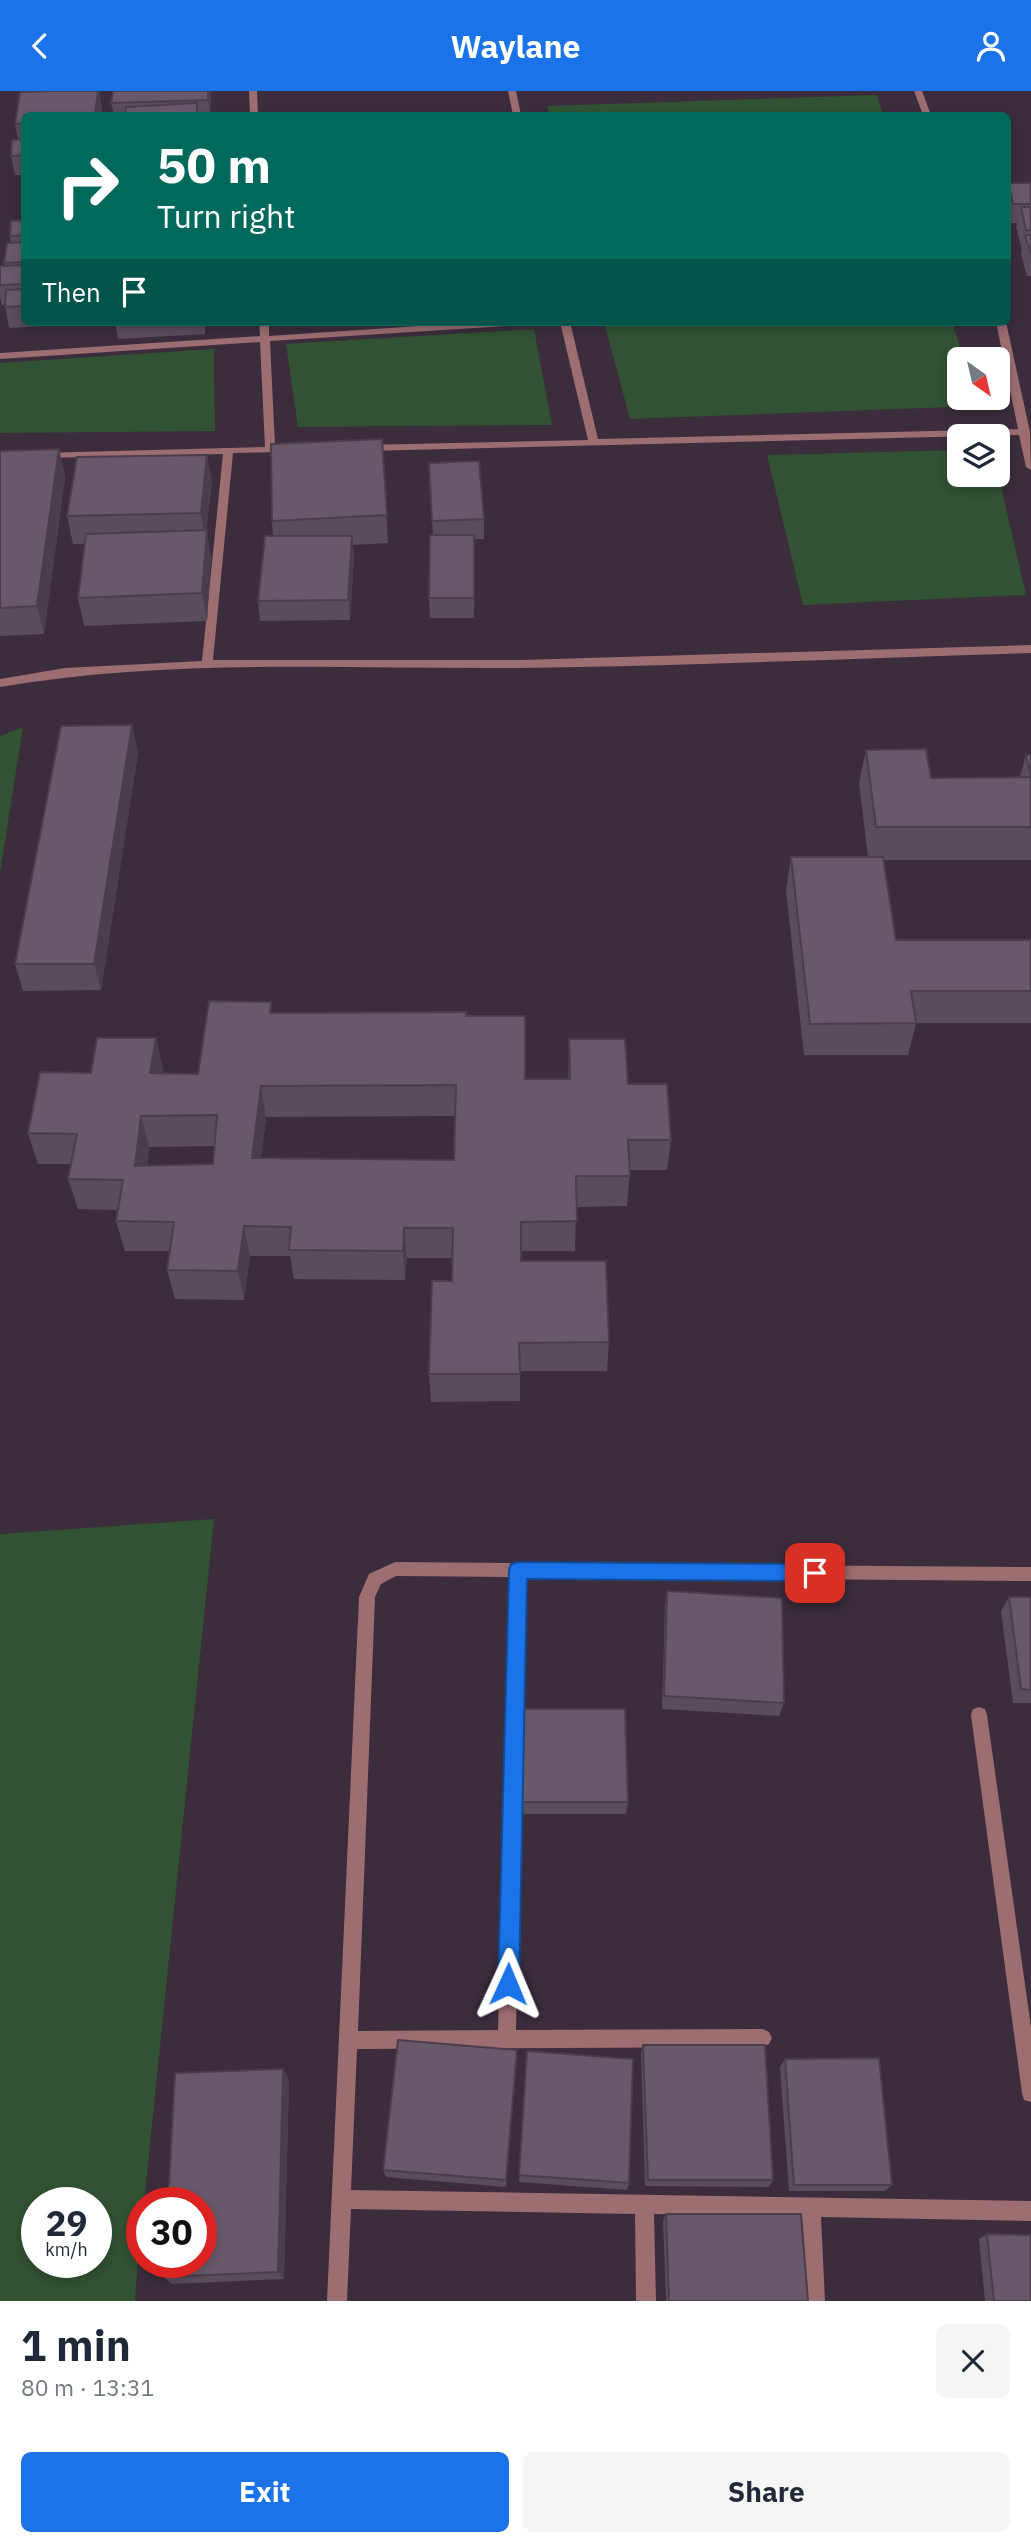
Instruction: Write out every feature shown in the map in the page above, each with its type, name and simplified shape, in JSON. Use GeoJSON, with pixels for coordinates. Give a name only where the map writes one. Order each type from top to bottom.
{"type":"FeatureCollection","features":[{"type":"Feature","properties":{"kind":"street"},"geometry":{"type":"LineString","coordinates":[[253,91],[254,112]]}},
{"type":"Feature","properties":{"kind":"street"},"geometry":{"type":"LineString","coordinates":[[512,91],[516,112]]}},
{"type":"Feature","properties":{"kind":"street"},"geometry":{"type":"LineString","coordinates":[[918,91],[927,112]]}},
{"type":"Feature","properties":{"kind":"street"},"geometry":{"type":"LineString","coordinates":[[264,326],[270,450]]}},
{"type":"Feature","properties":{"kind":"street"},"geometry":{"type":"LineString","coordinates":[[0,356],[462,326]]}},
{"type":"Feature","properties":{"kind":"street"},"geometry":{"type":"LineString","coordinates":[[566,326],[594,442]]}},
{"type":"Feature","properties":{"kind":"street"},"geometry":{"type":"LineString","coordinates":[[1002,326],[1031,467]]}},
{"type":"Feature","properties":{"kind":"street"},"geometry":{"type":"LineString","coordinates":[[351,448],[1025,432]]}},
{"type":"Feature","properties":{"kind":"street"},"geometry":{"type":"LineString","coordinates":[[27,455],[297,449]]}},
{"type":"Feature","properties":{"kind":"street"},"geometry":{"type":"LineString","coordinates":[[206,664],[228,450]]}},
{"type":"Feature","properties":{"kind":"street"},"geometry":{"type":"LineString","coordinates":[[0,683],[65,672],[206,664],[520,664],[1031,649]]}},
{"type":"Feature","properties":{"kind":"street"},"geometry":{"type":"LineString","coordinates":[[337,2301],[367,1597],[375,1579],[395,1569],[1031,1574]]}},
{"type":"Feature","properties":{"kind":"street"},"geometry":{"type":"LineString","coordinates":[[507,2039],[518,1570]]}},
{"type":"Feature","properties":{"kind":"street"},"geometry":{"type":"LineString","coordinates":[[979,1715],[1031,2093]]}},
{"type":"Feature","properties":{"kind":"street"},"geometry":{"type":"LineString","coordinates":[[348,2040],[763,2038]]}},
{"type":"Feature","properties":{"kind":"street"},"geometry":{"type":"LineString","coordinates":[[341,2199],[1031,2211]]}},
{"type":"Feature","properties":{"kind":"street"},"geometry":{"type":"LineString","coordinates":[[645,2204],[646,2301]]}},
{"type":"Feature","properties":{"kind":"street"},"geometry":{"type":"LineString","coordinates":[[811,2206],[815,2301]]}},
{"type":"Feature","properties":{"kind":"green space"},"geometry":{"type":"Polygon","coordinates":[[[877,95],[882,112],[549,112],[547,106],[877,95]]]}},
{"type":"Feature","properties":{"kind":"green space"},"geometry":{"type":"Polygon","coordinates":[[[605,326],[953,326],[960,347],[947,347],[947,407],[630,419],[605,326]]]}},
{"type":"Feature","properties":{"kind":"green space"},"geometry":{"type":"Polygon","coordinates":[[[534,329],[552,425],[298,427],[286,344],[534,329]]]}},
{"type":"Feature","properties":{"kind":"green space"},"geometry":{"type":"Polygon","coordinates":[[[214,349],[215,431],[0,433],[0,363],[214,349]]]}},
{"type":"Feature","properties":{"kind":"green space"},"geometry":{"type":"Polygon","coordinates":[[[947,450],[947,487],[1001,487],[1026,595],[803,605],[767,455],[947,450]]]}},
{"type":"Feature","properties":{"kind":"green space"},"geometry":{"type":"Polygon","coordinates":[[[23,727],[0,873],[0,736],[23,727]]]}},
{"type":"Feature","properties":{"kind":"green space"},"geometry":{"type":"Polygon","coordinates":[[[214,1519],[146,2187],[126,2187],[126,2278],[137,2278],[135,2301],[0,2301],[0,1534],[214,1519]]]}},
{"type":"Feature","properties":{"kind":"building"},"geometry":{"type":"Polygon","coordinates":[[[98,91],[95,112],[21,112],[21,123],[15,124],[20,92],[98,91]]]}},
{"type":"Feature","properties":{"kind":"building"},"geometry":{"type":"Polygon","coordinates":[[[113,91],[208,91],[208,100],[111,103],[113,91]]]}},
{"type":"Feature","properties":{"kind":"building"},"geometry":{"type":"Polygon","coordinates":[[[197,103],[197,112],[125,112],[126,107],[197,103]]]}},
{"type":"Feature","properties":{"kind":"building"},"geometry":{"type":"Polygon","coordinates":[[[21,139],[21,155],[11,156],[12,140],[21,139]]]}},
{"type":"Feature","properties":{"kind":"building"},"geometry":{"type":"Polygon","coordinates":[[[1011,183],[1031,183],[1031,204],[1013,204],[1011,183]]]}},
{"type":"Feature","properties":{"kind":"building"},"geometry":{"type":"Polygon","coordinates":[[[1021,207],[1031,207],[1031,230],[1026,230],[1021,207]]]}},
{"type":"Feature","properties":{"kind":"building"},"geometry":{"type":"Polygon","coordinates":[[[21,220],[21,235],[10,236],[11,221],[21,220]]]}},
{"type":"Feature","properties":{"kind":"building"},"geometry":{"type":"Polygon","coordinates":[[[1025,235],[1031,235],[1031,254],[1025,235]]]}},
{"type":"Feature","properties":{"kind":"building"},"geometry":{"type":"Polygon","coordinates":[[[21,242],[21,262],[4,263],[7,243],[21,242]]]}},
{"type":"Feature","properties":{"kind":"building"},"geometry":{"type":"Polygon","coordinates":[[[21,265],[21,284],[0,285],[0,266],[21,265]]]}},
{"type":"Feature","properties":{"kind":"building"},"geometry":{"type":"Polygon","coordinates":[[[21,289],[21,306],[5,307],[6,290],[21,289]]]}},
{"type":"Feature","properties":{"kind":"building"},"geometry":{"type":"Polygon","coordinates":[[[382,439],[387,515],[272,521],[271,444],[382,439]]]}},
{"type":"Feature","properties":{"kind":"building"},"geometry":{"type":"Polygon","coordinates":[[[59,449],[37,606],[0,608],[0,451],[59,449]]]}},
{"type":"Feature","properties":{"kind":"building"},"geometry":{"type":"Polygon","coordinates":[[[207,455],[201,513],[67,516],[77,457],[207,455]]]}},
{"type":"Feature","properties":{"kind":"building"},"geometry":{"type":"Polygon","coordinates":[[[479,461],[484,519],[432,521],[429,463],[479,461]]]}},
{"type":"Feature","properties":{"kind":"building"},"geometry":{"type":"Polygon","coordinates":[[[207,530],[202,593],[78,598],[86,534],[207,530]]]}},
{"type":"Feature","properties":{"kind":"building"},"geometry":{"type":"Polygon","coordinates":[[[430,535],[474,535],[474,598],[429,598],[430,535]]]}},
{"type":"Feature","properties":{"kind":"building"},"geometry":{"type":"Polygon","coordinates":[[[265,536],[352,536],[348,600],[258,601],[265,536]]]}},
{"type":"Feature","properties":{"kind":"building"},"geometry":{"type":"Polygon","coordinates":[[[132,725],[94,964],[15,964],[61,726],[132,725]]]}},
{"type":"Feature","properties":{"kind":"building"},"geometry":{"type":"Polygon","coordinates":[[[926,749],[931,778],[1031,777],[1031,827],[876,827],[866,750],[926,749]]]}},
{"type":"Feature","properties":{"kind":"building"},"geometry":{"type":"Polygon","coordinates":[[[1026,755],[1031,755],[1031,776],[1026,755]]]}},
{"type":"Feature","properties":{"kind":"building"},"geometry":{"type":"Polygon","coordinates":[[[791,857],[883,857],[896,940],[1031,940],[1031,991],[911,991],[916,1023],[810,1024],[791,857]]]}},
{"type":"Feature","properties":{"kind":"building"},"geometry":{"type":"Polygon","coordinates":[[[209,1001],[271,1002],[270,1013],[466,1012],[466,1016],[525,1016],[525,1079],[570,1079],[569,1039],[625,1039],[628,1084],[667,1084],[671,1140],[628,1140],[630,1176],[576,1176],[577,1221],[521,1222],[521,1261],[606,1261],[609,1342],[519,1343],[520,1374],[429,1374],[432,1281],[452,1281],[453,1228],[404,1228],[403,1251],[289,1250],[291,1227],[244,1226],[238,1271],[167,1270],[174,1222],[116,1221],[123,1180],[68,1179],[77,1134],[28,1133],[40,1072],[91,1073],[97,1038],[156,1038],[150,1073],[198,1074],[209,1001]],[[456,1085],[261,1086],[252,1158],[454,1160],[456,1085]],[[217,1115],[141,1116],[135,1166],[213,1164],[217,1115]]]}},
{"type":"Feature","properties":{"kind":"building"},"geometry":{"type":"Polygon","coordinates":[[[667,1591],[782,1598],[784,1703],[664,1696],[667,1591]]]}},
{"type":"Feature","properties":{"kind":"building"},"geometry":{"type":"Polygon","coordinates":[[[1009,1597],[1031,1597],[1031,1690],[1021,1689],[1009,1597]]]}},
{"type":"Feature","properties":{"kind":"building"},"geometry":{"type":"Polygon","coordinates":[[[518,1709],[625,1709],[628,1802],[518,1802],[518,1709]]]}},
{"type":"Feature","properties":{"kind":"building"},"geometry":{"type":"Polygon","coordinates":[[[398,2040],[517,2050],[506,2180],[383,2170],[398,2040]]]}},
{"type":"Feature","properties":{"kind":"building"},"geometry":{"type":"Polygon","coordinates":[[[643,2045],[765,2045],[773,2180],[648,2180],[643,2045]]]}},
{"type":"Feature","properties":{"kind":"building"},"geometry":{"type":"Polygon","coordinates":[[[527,2051],[633,2059],[629,2183],[519,2175],[527,2051]]]}},
{"type":"Feature","properties":{"kind":"building"},"geometry":{"type":"Polygon","coordinates":[[[879,2058],[892,2185],[794,2185],[785,2059],[879,2058]]]}},
{"type":"Feature","properties":{"kind":"building"},"geometry":{"type":"Polygon","coordinates":[[[283,2069],[278,2272],[217,2275],[217,2187],[169,2187],[175,2073],[283,2069]]]}},
{"type":"Feature","properties":{"kind":"building"},"geometry":{"type":"Polygon","coordinates":[[[666,2214],[801,2214],[808,2301],[669,2301],[666,2214]]]}},
{"type":"Feature","properties":{"kind":"building"},"geometry":{"type":"Polygon","coordinates":[[[987,2234],[1031,2235],[1031,2301],[994,2301],[987,2234]]]}},
{"type":"Feature","properties":{"kind":"route"},"geometry":{"type":"LineString","coordinates":[[508,1984],[518,1570],[815,1573]]}}]}
